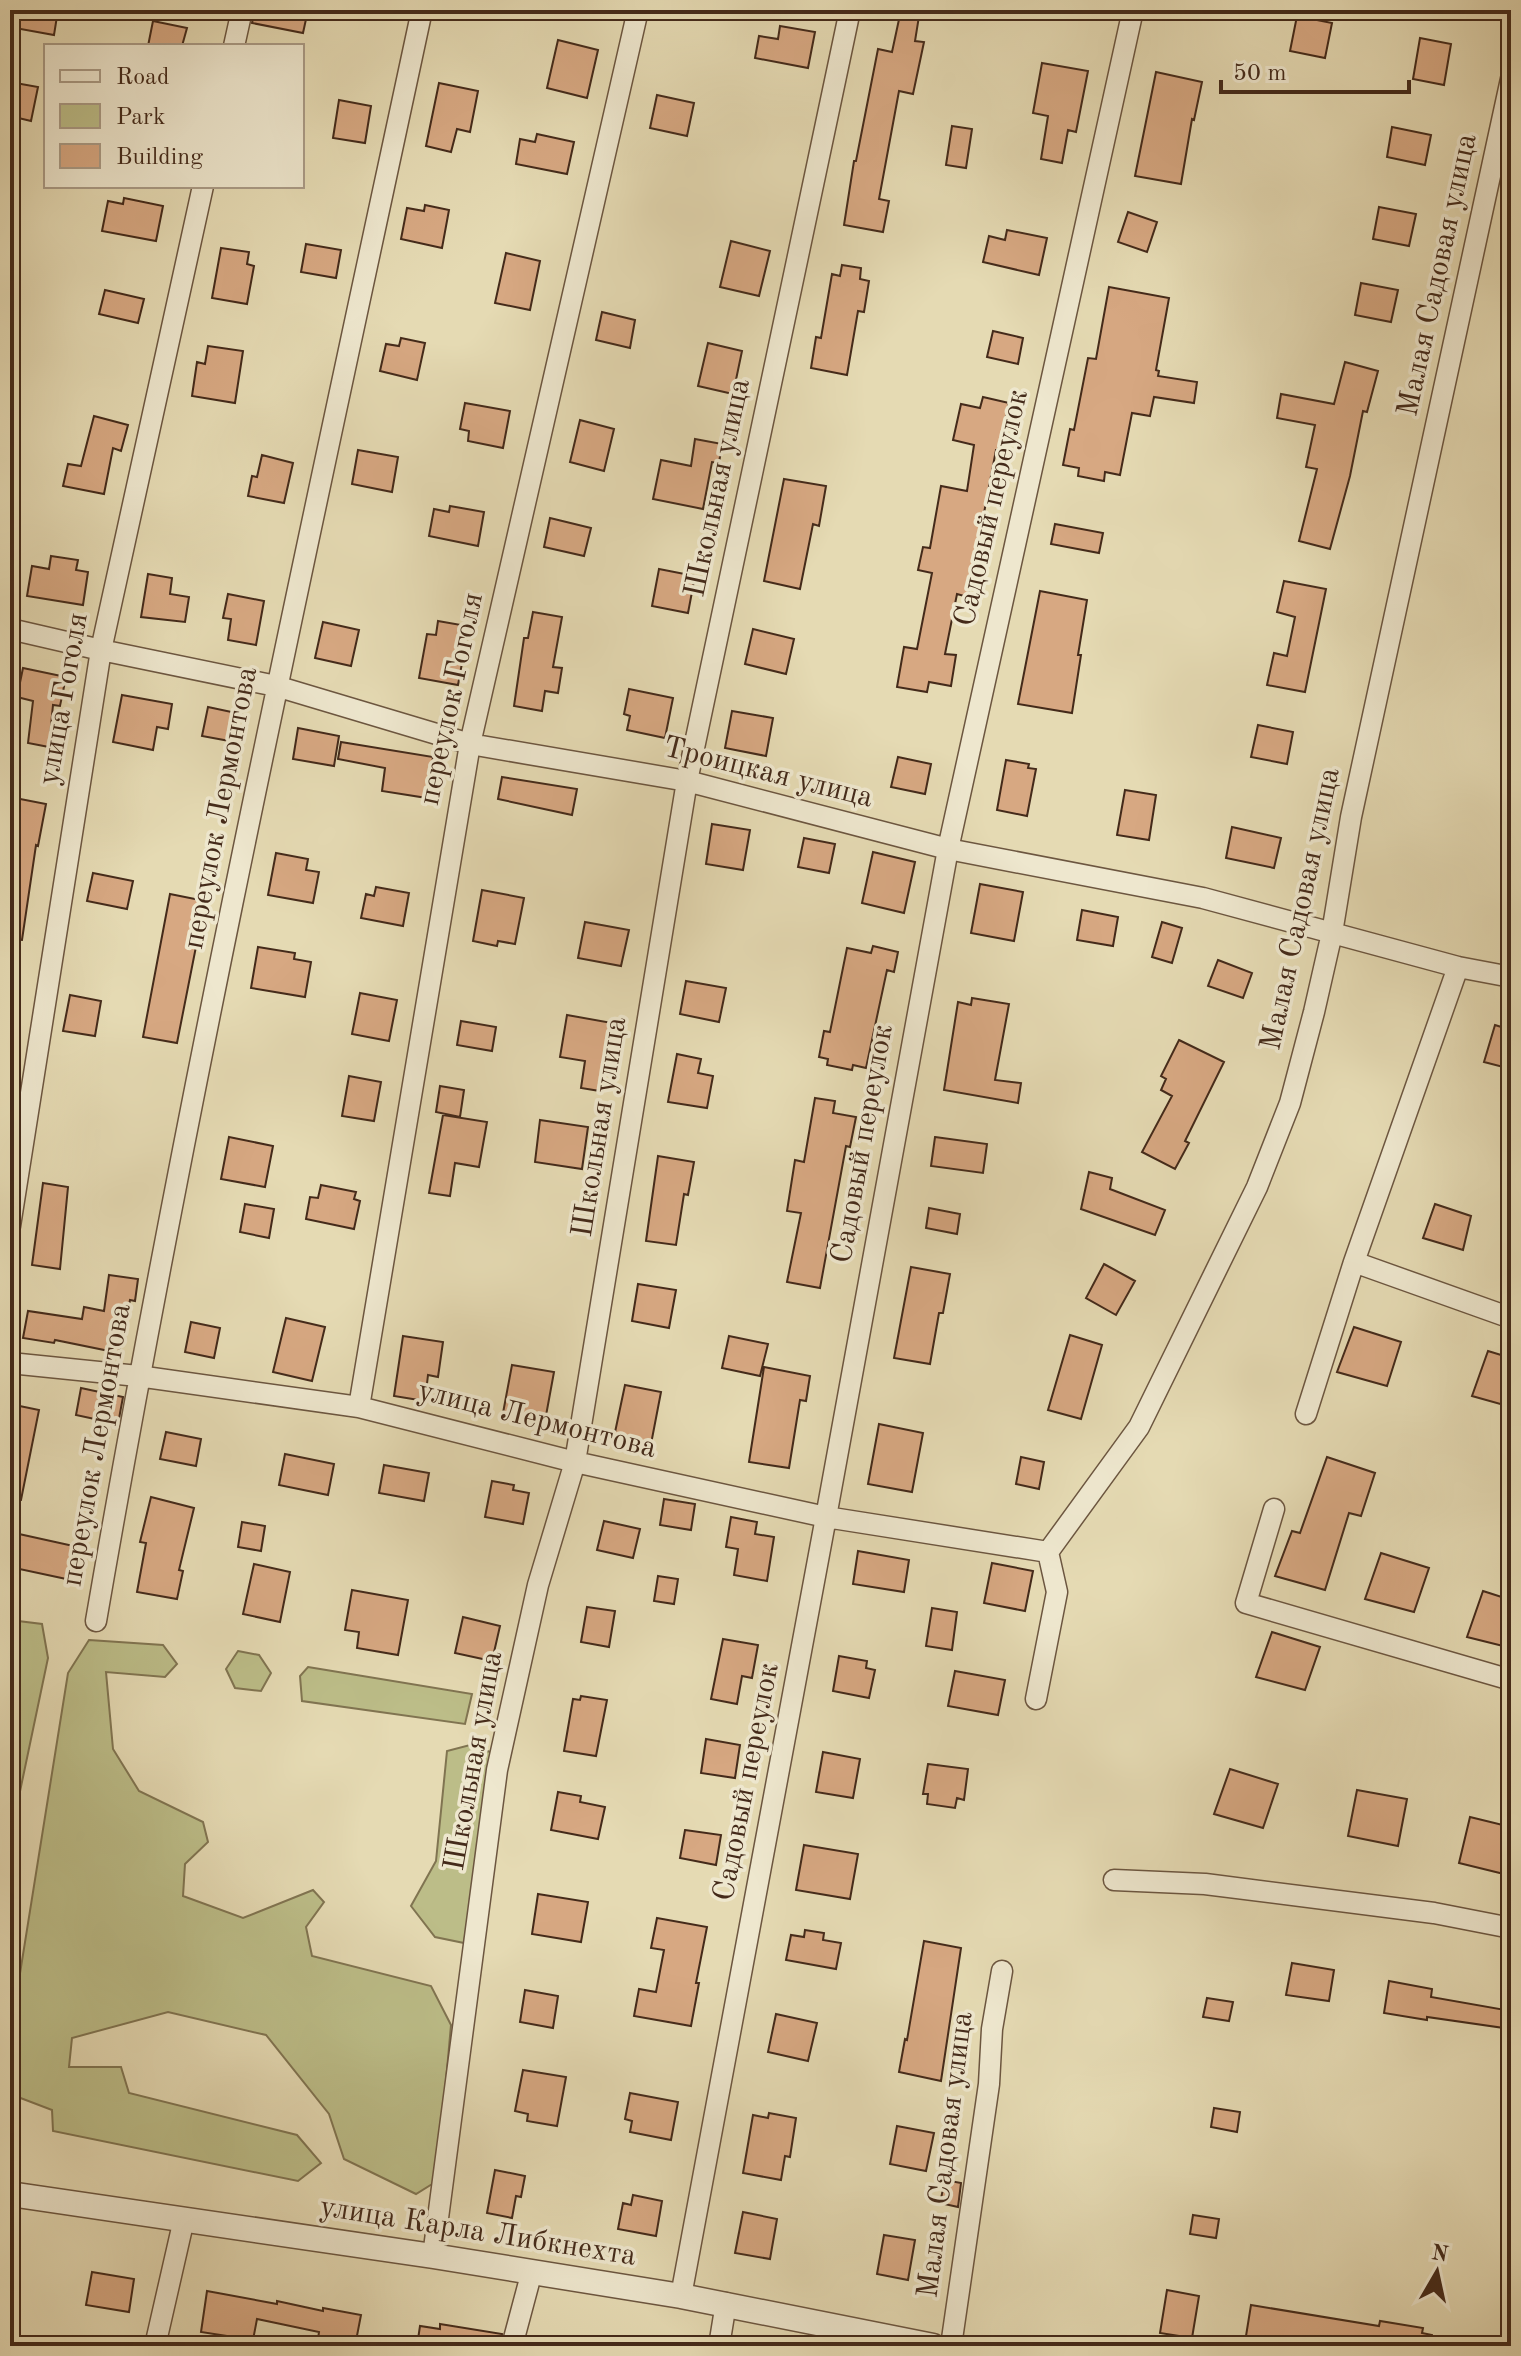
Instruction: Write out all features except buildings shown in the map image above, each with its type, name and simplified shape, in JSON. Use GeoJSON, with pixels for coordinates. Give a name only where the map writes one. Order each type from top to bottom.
{"type":"FeatureCollection","features":[{"type":"Feature","properties":{"kind":"street"},"geometry":{"type":"LineString","coordinates":[[234,44],[242,10]]}},
{"type":"Feature","properties":{"kind":"street","name":"переулок Лермонтова"},"geometry":{"type":"LineString","coordinates":[[96,1621],[138,1376],[276,686],[422,10]]}},
{"type":"Feature","properties":{"kind":"street","name":"переулок Гоголя"},"geometry":{"type":"LineString","coordinates":[[359,1407],[470,744],[638,10]]}},
{"type":"Feature","properties":{"kind":"street","name":"Школьная улица"},"geometry":{"type":"LineString","coordinates":[[433,2256],[497,1770],[538,1585],[575,1462],[687,781],[850,10]]}},
{"type":"Feature","properties":{"kind":"street","name":"Садовый переулок"},"geometry":{"type":"LineString","coordinates":[[681,2296],[948,849],[1133,10]]}},
{"type":"Feature","properties":{"kind":"street","name":"Малая Садовая улица"},"geometry":{"type":"LineString","coordinates":[[1048,1552],[1139,1427],[1257,1187],[1290,1103],[1332,933],[1354,802],[1511,79]]}},
{"type":"Feature","properties":{"kind":"street","name":"улица Гоголя"},"geometry":{"type":"LineString","coordinates":[[10,1226],[101,650],[203,188]]}},
{"type":"Feature","properties":{"kind":"street","name":"Троицкая улица"},"geometry":{"type":"LineString","coordinates":[[10,629],[276,686],[470,744],[687,781],[948,849],[1203,898],[1458,967],[1511,977]]}},
{"type":"Feature","properties":{"kind":"street"},"geometry":{"type":"LineString","coordinates":[[1306,1414],[1354,1262],[1458,967]]}},
{"type":"Feature","properties":{"kind":"street"},"geometry":{"type":"LineString","coordinates":[[1354,1262],[1511,1318]]}},
{"type":"Feature","properties":{"kind":"street","name":"улица Лермонтова"},"geometry":{"type":"LineString","coordinates":[[10,1363],[138,1376],[359,1407],[575,1462],[826,1517],[1048,1552]]}},
{"type":"Feature","properties":{"kind":"street"},"geometry":{"type":"LineString","coordinates":[[1274,1509],[1246,1603],[1511,1680]]}},
{"type":"Feature","properties":{"kind":"street"},"geometry":{"type":"LineString","coordinates":[[1036,1699],[1057,1592],[1048,1552]]}},
{"type":"Feature","properties":{"kind":"street"},"geometry":{"type":"LineString","coordinates":[[1114,1880],[1205,1884],[1434,1913],[1511,1928]]}},
{"type":"Feature","properties":{"kind":"street","name":"Малая Садовая улица"},"geometry":{"type":"LineString","coordinates":[[951,2346],[1002,1971]]}},
{"type":"Feature","properties":{"kind":"street","name":"улица Карла Либкнехта"},"geometry":{"type":"LineString","coordinates":[[10,2194],[532,2271],[726,2303],[933,2346]]}},
{"type":"Feature","properties":{"kind":"street"},"geometry":{"type":"LineString","coordinates":[[155,2346],[184,2219]]}},
{"type":"Feature","properties":{"kind":"street"},"geometry":{"type":"LineString","coordinates":[[512,2346],[532,2271]]}},
{"type":"Feature","properties":{"kind":"street"},"geometry":{"type":"LineString","coordinates":[[719,2346],[726,2303]]}},
{"type":"Feature","properties":{"kind":"green space"},"geometry":{"type":"Polygon","coordinates":[[[10,1620],[42,1624],[48,1658],[10,1839],[10,1620]]]}},
{"type":"Feature","properties":{"kind":"green space"},"geometry":{"type":"Polygon","coordinates":[[[89,1640],[163,1645],[177,1664],[165,1677],[106,1672],[113,1749],[139,1791],[203,1822],[208,1842],[185,1864],[183,1896],[243,1918],[313,1890],[324,1902],[306,1927],[312,1956],[431,1986],[451,2025],[437,2181],[416,2194],[344,2159],[329,2114],[266,2035],[168,2012],[72,2038],[69,2067],[121,2067],[129,2093],[297,2135],[321,2163],[298,2181],[53,2131],[52,2110],[10,2094],[10,2036],[68,1673],[89,1640]]]}},
{"type":"Feature","properties":{"kind":"green space"},"geometry":{"type":"Polygon","coordinates":[[[238,1651],[259,1655],[271,1673],[261,1691],[235,1688],[226,1669],[238,1651]]]}},
{"type":"Feature","properties":{"kind":"green space"},"geometry":{"type":"Polygon","coordinates":[[[308,1667],[472,1694],[465,1724],[302,1701],[300,1676],[308,1667]]]}},
{"type":"Feature","properties":{"kind":"green space"},"geometry":{"type":"Polygon","coordinates":[[[470,1745],[493,1753],[464,1943],[435,1937],[411,1906],[436,1861],[447,1751],[470,1745]]]}}]}
